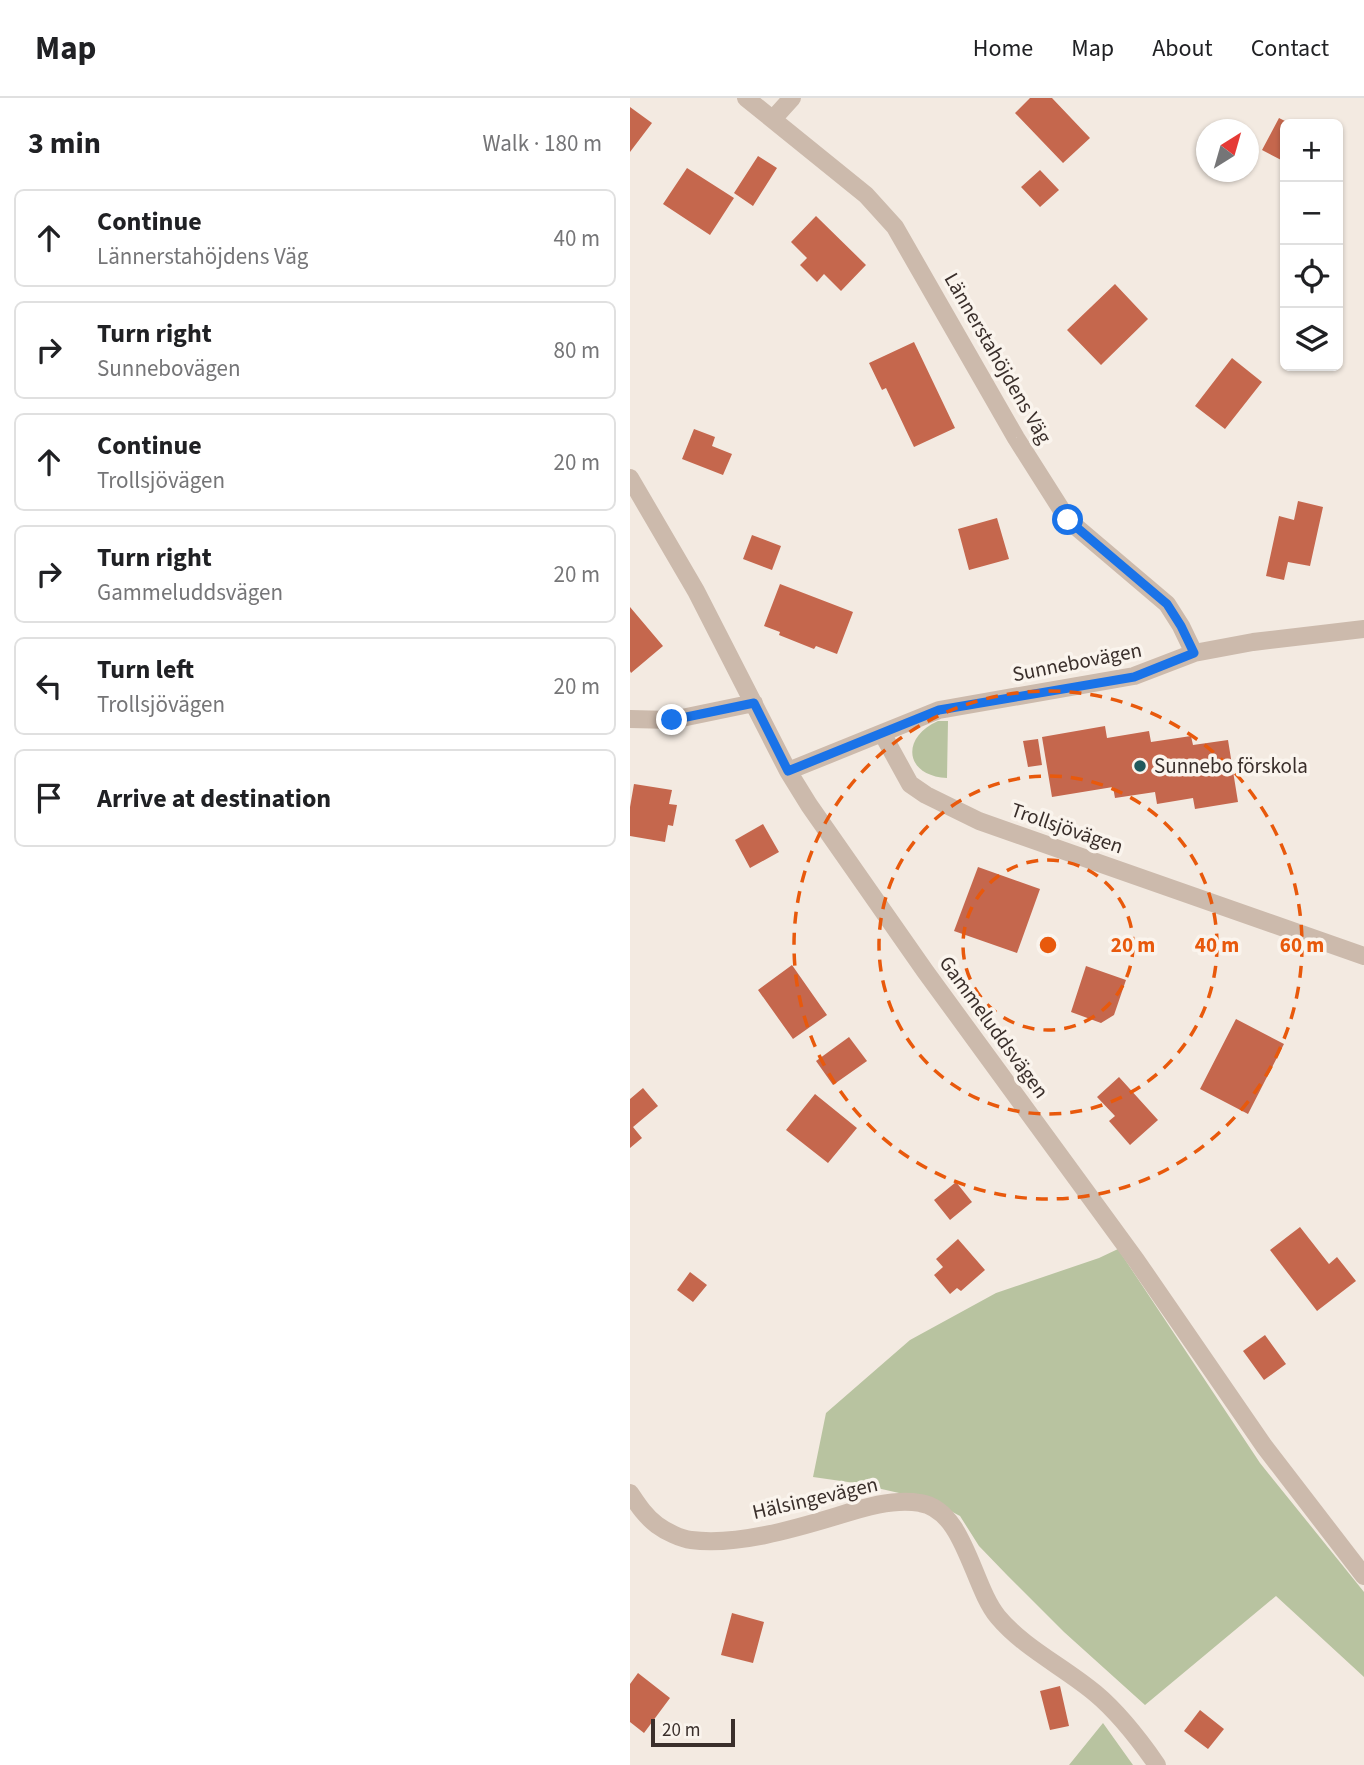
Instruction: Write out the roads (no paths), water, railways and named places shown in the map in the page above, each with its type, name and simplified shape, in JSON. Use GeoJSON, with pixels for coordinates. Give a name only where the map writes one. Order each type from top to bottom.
{"type":"FeatureCollection","features":[{"type":"Feature","properties":{"kind":"street","name":"Lännerstahöjdens Väg"},"geometry":{"type":"LineString","coordinates":[[746,98],[866,195],[895,227],[1049,492],[1068,520],[1167,604],[1194,653]]}},
{"type":"Feature","properties":{"kind":"street"},"geometry":{"type":"LineString","coordinates":[[773,119],[792,98]]}},
{"type":"Feature","properties":{"kind":"street","name":"Gammeluddsvägen"},"geometry":{"type":"LineString","coordinates":[[630,478],[696,591],[808,805],[1136,1260],[1264,1446],[1364,1576]]}},
{"type":"Feature","properties":{"kind":"street","name":"Sunnebovägen"},"geometry":{"type":"LineString","coordinates":[[882,733],[939,710],[1134,677],[1194,653],[1253,642],[1364,629]]}},
{"type":"Feature","properties":{"kind":"street"},"geometry":{"type":"LineString","coordinates":[[630,719],[672,720],[754,703]]}},
{"type":"Feature","properties":{"kind":"street"},"geometry":{"type":"LineString","coordinates":[[788,771],[882,733]]}},
{"type":"Feature","properties":{"kind":"street","name":"Trollsjövägen"},"geometry":{"type":"LineString","coordinates":[[882,733],[911,784],[926,796],[979,821],[1364,956]]}},
{"type":"Feature","properties":{"kind":"street","name":"Hälsingevägen"},"geometry":{"type":"LineString","coordinates":[[630,1493],[645,1515],[659,1527],[689,1540],[730,1539],[796,1528],[866,1507],[922,1503],[947,1517],[960,1536],[985,1595],[999,1618],[1034,1649],[1104,1702],[1122,1719],[1157,1765]]}},
{"type":"Feature","properties":{"kind":"place","name":"Sunnebo förskola"},"geometry":{"type":"Point","coordinates":[1140,766]}}]}
